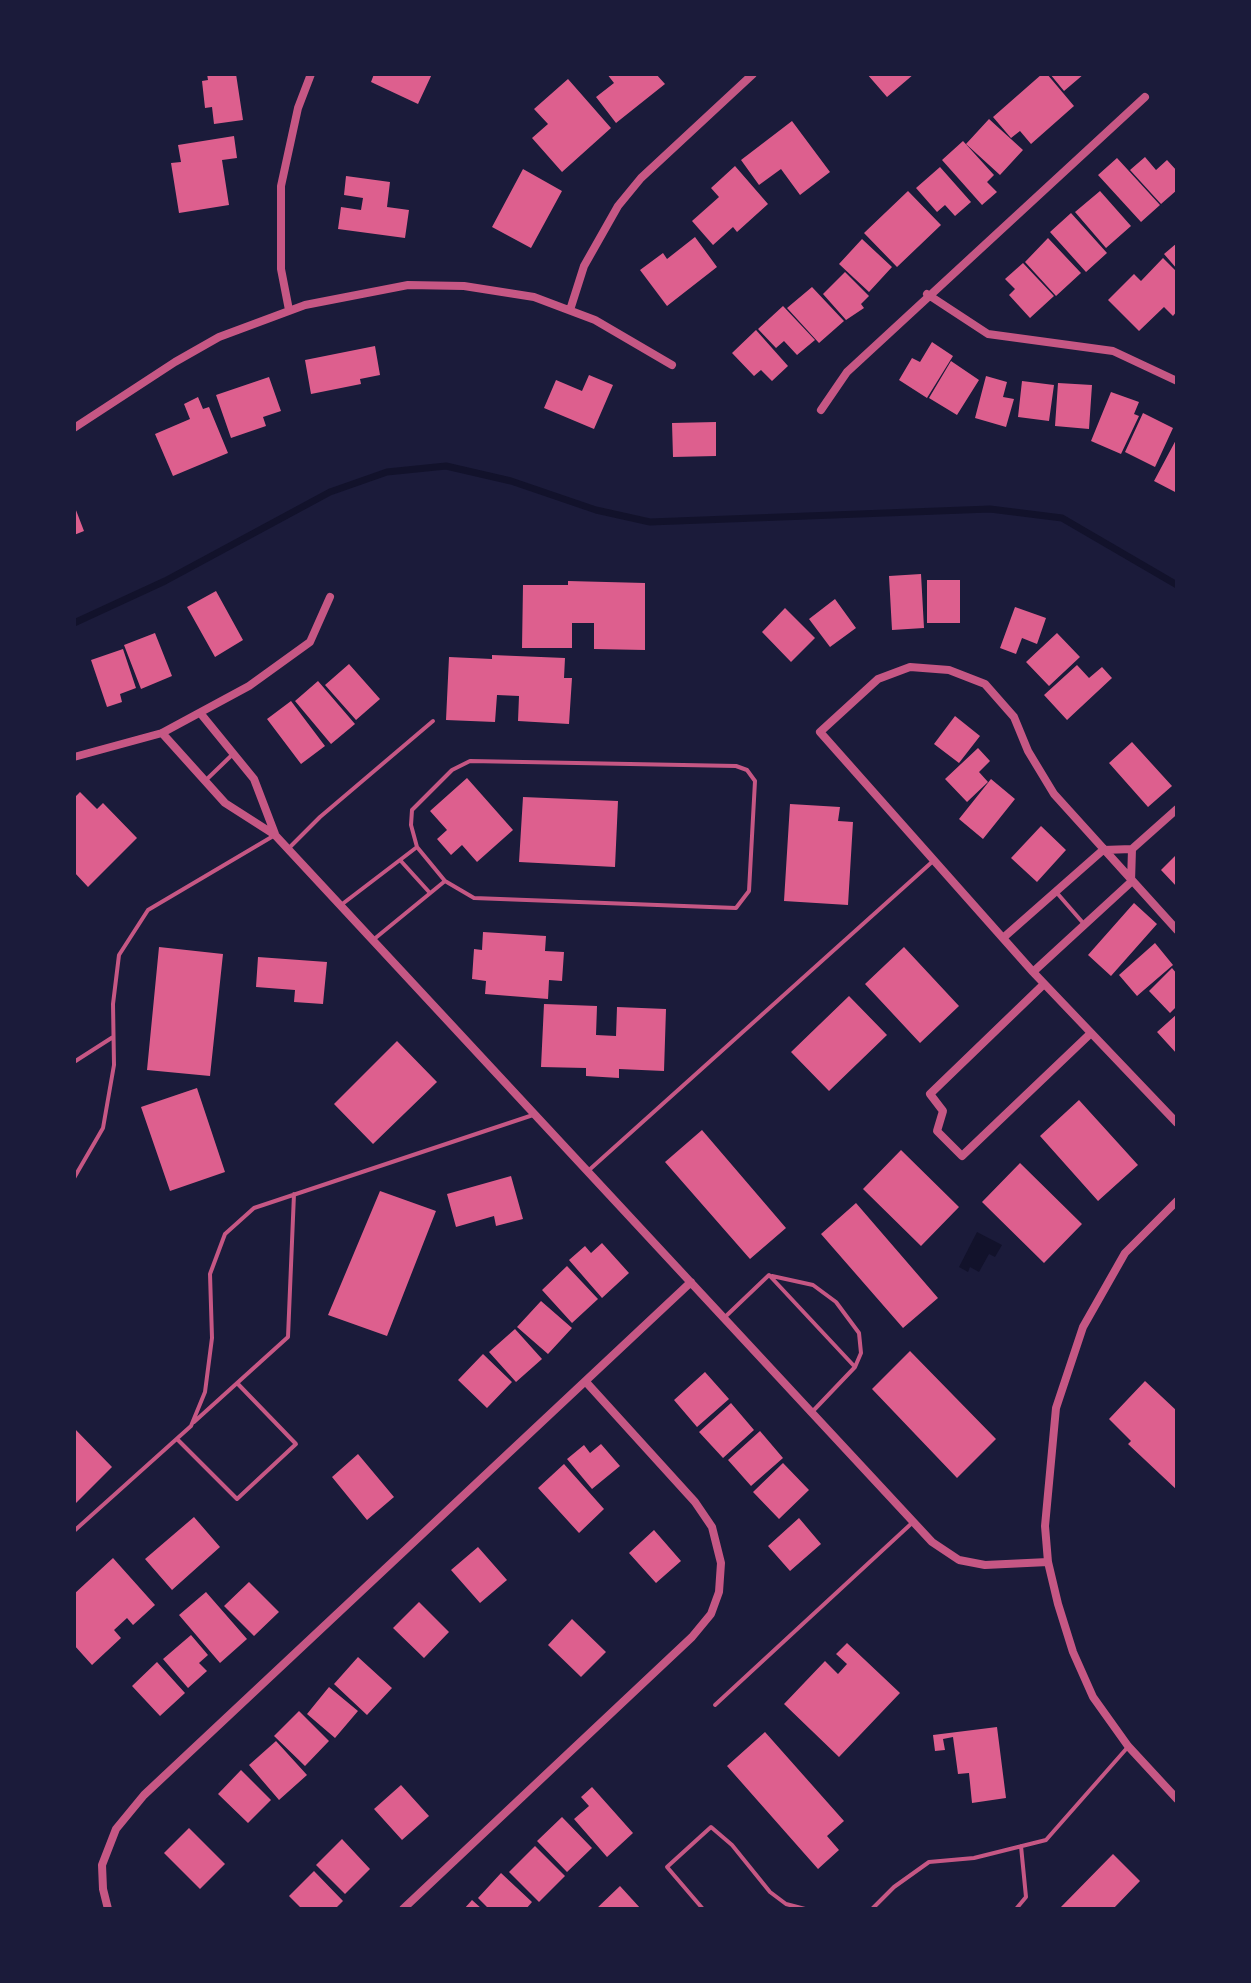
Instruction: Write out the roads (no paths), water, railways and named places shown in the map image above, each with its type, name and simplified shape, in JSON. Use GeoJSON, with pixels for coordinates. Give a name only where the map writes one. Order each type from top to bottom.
{"type":"FeatureCollection","features":[{"type":"Feature","properties":{"kind":"street"},"geometry":{"type":"LineString","coordinates":[[289,310],[281,269],[281,186],[298,108],[311,74]]}},
{"type":"Feature","properties":{"kind":"street"},"geometry":{"type":"LineString","coordinates":[[570,310],[584,266],[618,206],[641,178],[753,74]]}},
{"type":"Feature","properties":{"kind":"street"},"geometry":{"type":"LineString","coordinates":[[821,410],[847,372],[927,294],[1145,97]]}},
{"type":"Feature","properties":{"kind":"street"},"geometry":{"type":"LineString","coordinates":[[74,428],[219,337],[289,310],[408,285],[464,286],[534,297],[626,336],[672,365]]}},
{"type":"Feature","properties":{"kind":"street"},"geometry":{"type":"LineString","coordinates":[[927,294],[988,334],[1113,351],[1177,381]]}},
{"type":"Feature","properties":{"kind":"street"},"geometry":{"type":"LineString","coordinates":[[74,757],[162,733],[249,686],[310,642],[330,597]]}},
{"type":"Feature","properties":{"kind":"street"},"geometry":{"type":"LineString","coordinates":[[1177,930],[1054,794],[1028,751],[1014,717],[985,684],[949,670],[910,667],[878,679],[820,732],[1033,972],[1177,1123]]}},
{"type":"Feature","properties":{"kind":"street"},"geometry":{"type":"LineString","coordinates":[[201,714],[254,779],[275,835]]}},
{"type":"Feature","properties":{"kind":"street"},"geometry":{"type":"LineString","coordinates":[[162,733],[225,803],[275,835],[912,1523],[959,1560],[985,1565],[1048,1562]]}},
{"type":"Feature","properties":{"kind":"street"},"geometry":{"type":"LineString","coordinates":[[1003,938],[1103,850],[1132,849],[1177,809]]}},
{"type":"Feature","properties":{"kind":"street"},"geometry":{"type":"LineString","coordinates":[[1033,972],[1131,882],[1132,849]]}},
{"type":"Feature","properties":{"kind":"street"},"geometry":{"type":"LineString","coordinates":[[1044,984],[930,1094],[943,1111],[937,1131],[962,1156],[1091,1033]]}},
{"type":"Feature","properties":{"kind":"street"},"geometry":{"type":"LineString","coordinates":[[1177,1201],[1125,1253],[1089,1314],[1067,1367],[1049,1450],[1045,1526],[1048,1562],[1073,1652],[1093,1697],[1128,1746],[1177,1799]]}},
{"type":"Feature","properties":{"kind":"street"},"geometry":{"type":"LineString","coordinates":[[108,1909],[102,1865],[116,1829],[144,1795],[691,1282]]}},
{"type":"Feature","properties":{"kind":"street"},"geometry":{"type":"LineString","coordinates":[[403,1909],[692,1637],[711,1614],[719,1592],[721,1563],[712,1527],[695,1502],[586,1382]]}},
{"type":"Feature","properties":{"kind":"lane"},"geometry":{"type":"LineString","coordinates":[[288,849],[320,817],[433,721]]}},
{"type":"Feature","properties":{"kind":"lane"},"geometry":{"type":"LineString","coordinates":[[205,781],[233,754]]}},
{"type":"Feature","properties":{"kind":"lane"},"geometry":{"type":"LineString","coordinates":[[470,761],[736,766],[747,770],[755,781],[749,891],[736,908],[474,898],[445,881],[417,847],[411,825],[412,810],[452,770],[470,761]]}},
{"type":"Feature","properties":{"kind":"lane"},"geometry":{"type":"LineString","coordinates":[[74,1178],[103,1128],[114,1065],[119,955],[148,910],[275,835]]}},
{"type":"Feature","properties":{"kind":"lane"},"geometry":{"type":"LineString","coordinates":[[341,905],[417,847]]}},
{"type":"Feature","properties":{"kind":"lane"},"geometry":{"type":"LineString","coordinates":[[400,860],[430,893]]}},
{"type":"Feature","properties":{"kind":"lane"},"geometry":{"type":"LineString","coordinates":[[588,1171],[934,860]]}},
{"type":"Feature","properties":{"kind":"lane"},"geometry":{"type":"LineString","coordinates":[[373,940],[445,881]]}},
{"type":"Feature","properties":{"kind":"lane"},"geometry":{"type":"LineString","coordinates":[[1055,891],[1084,924]]}},
{"type":"Feature","properties":{"kind":"lane"},"geometry":{"type":"LineString","coordinates":[[74,1062],[113,1037]]}},
{"type":"Feature","properties":{"kind":"lane"},"geometry":{"type":"LineString","coordinates":[[191,1426],[205,1392],[212,1338],[210,1274],[225,1234],[254,1208],[536,1115]]}},
{"type":"Feature","properties":{"kind":"lane"},"geometry":{"type":"LineString","coordinates":[[74,1531],[288,1337],[294,1194]]}},
{"type":"Feature","properties":{"kind":"lane"},"geometry":{"type":"LineString","coordinates":[[724,1318],[769,1275]]}},
{"type":"Feature","properties":{"kind":"lane"},"geometry":{"type":"LineString","coordinates":[[769,1275],[855,1367]]}},
{"type":"Feature","properties":{"kind":"lane"},"geometry":{"type":"LineString","coordinates":[[769,1275],[813,1285],[836,1302],[859,1333],[861,1353],[855,1367],[811,1413]]}},
{"type":"Feature","properties":{"kind":"lane"},"geometry":{"type":"LineString","coordinates":[[176,1439],[237,1499],[296,1444],[237,1383]]}},
{"type":"Feature","properties":{"kind":"lane"},"geometry":{"type":"LineString","coordinates":[[715,1705],[912,1523]]}},
{"type":"Feature","properties":{"kind":"lane"},"geometry":{"type":"LineString","coordinates":[[876,1908],[894,1887],[929,1862],[974,1858],[1046,1840],[1128,1746]]}},
{"type":"Feature","properties":{"kind":"lane"},"geometry":{"type":"LineString","coordinates":[[703,1909],[667,1867],[711,1827],[732,1845],[770,1892],[786,1904],[805,1909]]}},
{"type":"Feature","properties":{"kind":"lane"},"geometry":{"type":"LineString","coordinates":[[1016,1909],[1026,1897],[1021,1846]]}},
{"type":"Feature","properties":{"kind":"waterway"},"geometry":{"type":"LineString","coordinates":[[74,623],[165,581],[330,492],[387,472],[446,466],[511,481],[596,510],[650,522],[990,509],[1062,518],[1177,585]]}}]}
